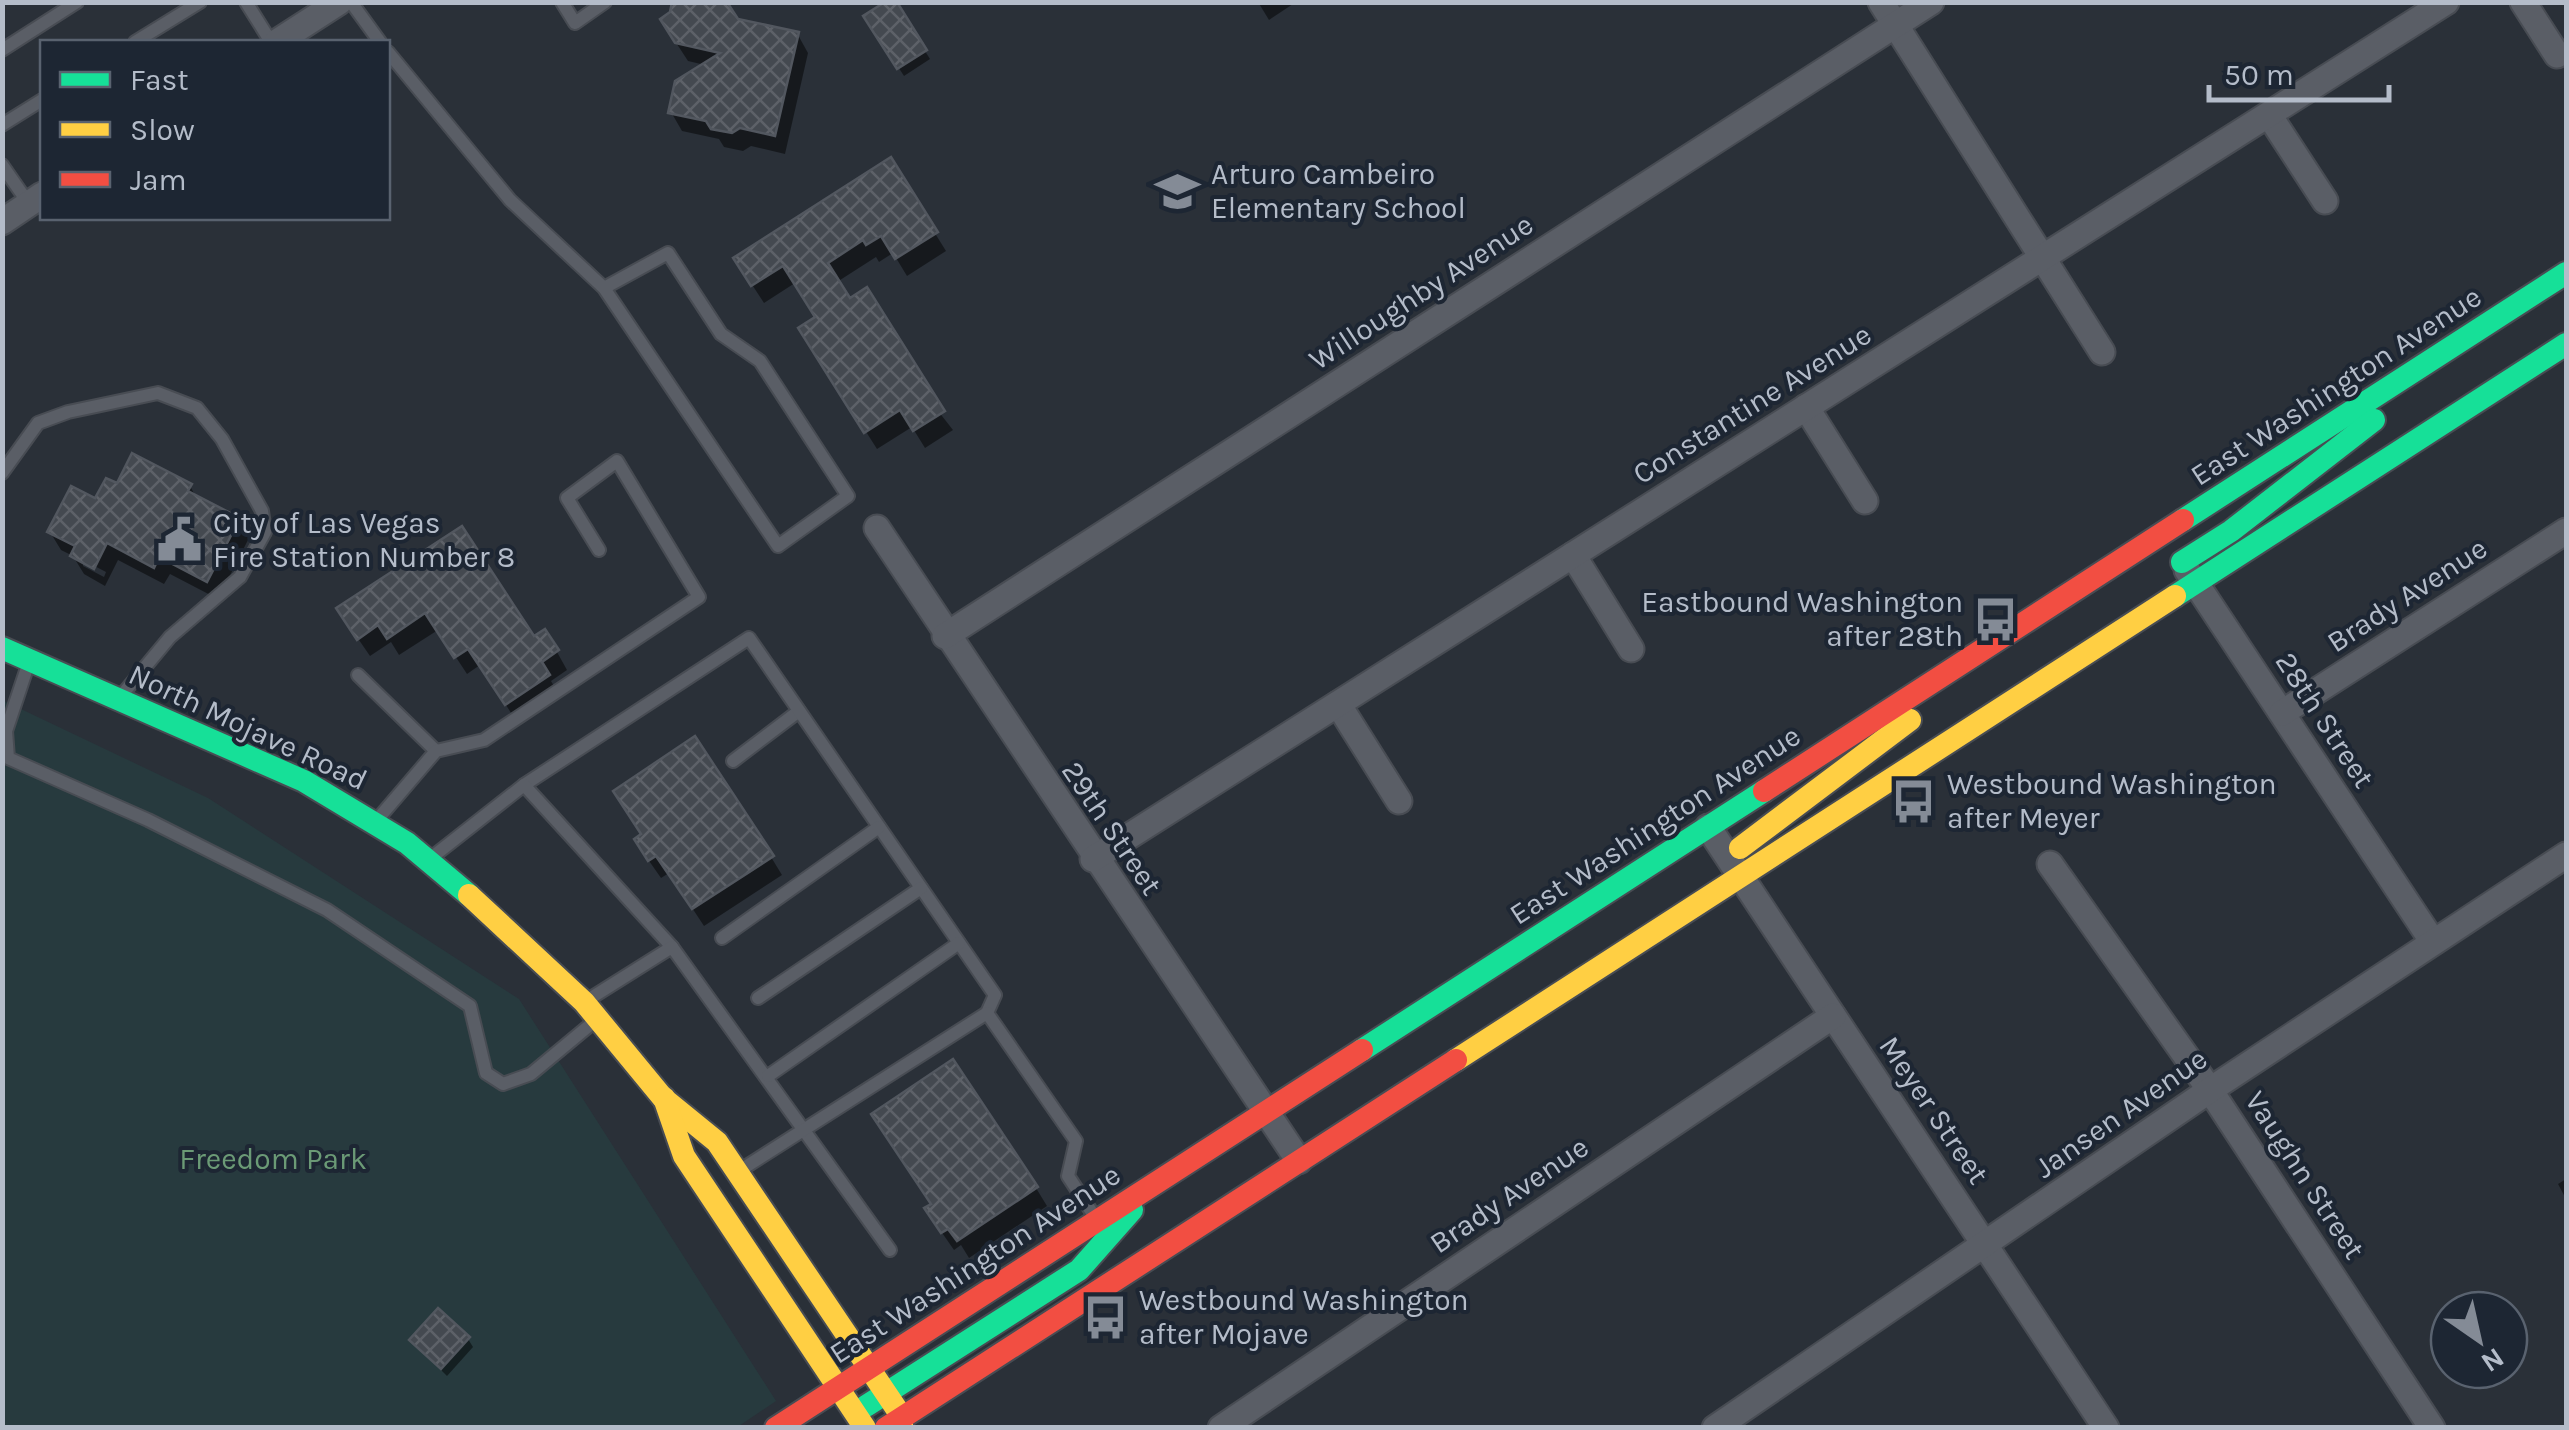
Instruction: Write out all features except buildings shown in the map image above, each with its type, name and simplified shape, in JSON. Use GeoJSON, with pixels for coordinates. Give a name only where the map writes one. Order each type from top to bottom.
{"type":"FeatureCollection","features":[{"type":"Feature","properties":{"kind":"main road","name":"East Washington Avenue"},"geometry":{"type":"LineString","coordinates":[[776,1428],[2566,273]]}},
{"type":"Feature","properties":{"kind":"main road"},"geometry":{"type":"LineString","coordinates":[[2189,573],[2231,531],[2364,428],[2472,334]]}},
{"type":"Feature","properties":{"kind":"main road"},"geometry":{"type":"LineString","coordinates":[[896,1424],[1299,1161],[1734,866],[2189,573],[2566,344]]}},
{"type":"Feature","properties":{"kind":"main road"},"geometry":{"type":"LineString","coordinates":[[1734,866],[1904,726],[1991,644]]}},
{"type":"Feature","properties":{"kind":"main road","name":"North Mojave Road"},"geometry":{"type":"LineString","coordinates":[[2,648],[304,781],[375,822],[428,860],[512,932],[591,1010],[663,1098],[717,1142],[887,1394],[896,1424]]}},
{"type":"Feature","properties":{"kind":"main road","name":"North Mojave Road"},"geometry":{"type":"LineString","coordinates":[[663,1098],[684,1156],[860,1420]]}},
{"type":"Feature","properties":{"kind":"main road"},"geometry":{"type":"LineString","coordinates":[[860,1420],[887,1394],[1079,1270],[1152,1186]]}},
{"type":"Feature","properties":{"kind":"street"},"geometry":{"type":"LineString","coordinates":[[277,40],[339,2]]}},
{"type":"Feature","properties":{"kind":"street"},"geometry":{"type":"LineString","coordinates":[[1880,2],[2102,352]]}},
{"type":"Feature","properties":{"kind":"street","name":"Willoughby Avenue"},"geometry":{"type":"LineString","coordinates":[[945,636],[1931,2]]}},
{"type":"Feature","properties":{"kind":"street","name":"Constantine Avenue"},"geometry":{"type":"LineString","coordinates":[[1093,859],[2446,2]]}},
{"type":"Feature","properties":{"kind":"street"},"geometry":{"type":"LineString","coordinates":[[2524,2],[2557,54]]}},
{"type":"Feature","properties":{"kind":"street"},"geometry":{"type":"LineString","coordinates":[[2269,114],[2326,202]]}},
{"type":"Feature","properties":{"kind":"street"},"geometry":{"type":"LineString","coordinates":[[2,222],[36,200]]}},
{"type":"Feature","properties":{"kind":"street"},"geometry":{"type":"LineString","coordinates":[[1806,408],[1865,501]]}},
{"type":"Feature","properties":{"kind":"street","name":"29th Street"},"geometry":{"type":"LineString","coordinates":[[877,528],[1093,859],[1299,1161]]}},
{"type":"Feature","properties":{"kind":"street","name":"Brady Avenue"},"geometry":{"type":"LineString","coordinates":[[2282,714],[2566,531]]}},
{"type":"Feature","properties":{"kind":"street","name":"28th Street"},"geometry":{"type":"LineString","coordinates":[[2163,533],[2432,942]]}},
{"type":"Feature","properties":{"kind":"street"},"geometry":{"type":"LineString","coordinates":[[1573,555],[1632,649]]}},
{"type":"Feature","properties":{"kind":"street"},"geometry":{"type":"LineString","coordinates":[[1338,704],[1399,801]]}},
{"type":"Feature","properties":{"kind":"street","name":"Meyer Street"},"geometry":{"type":"LineString","coordinates":[[1708,827],[2106,1428]]}},
{"type":"Feature","properties":{"kind":"street","name":"Jansen Avenue"},"geometry":{"type":"LineString","coordinates":[[1715,1428],[2210,1090],[2566,855]]}},
{"type":"Feature","properties":{"kind":"street","name":"Vaughn Street"},"geometry":{"type":"LineString","coordinates":[[2050,864],[2210,1090],[2432,1428]]}},
{"type":"Feature","properties":{"kind":"street","name":"Brady Avenue"},"geometry":{"type":"LineString","coordinates":[[1221,1428],[1833,1016]]}},
{"type":"Feature","properties":{"kind":"lane"},"geometry":{"type":"LineString","coordinates":[[2,50],[77,2]]}},
{"type":"Feature","properties":{"kind":"lane"},"geometry":{"type":"LineString","coordinates":[[138,40],[200,2]]}},
{"type":"Feature","properties":{"kind":"lane"},"geometry":{"type":"LineString","coordinates":[[246,2],[273,40]]}},
{"type":"Feature","properties":{"kind":"lane"},"geometry":{"type":"LineString","coordinates":[[351,2],[379,40]]}},
{"type":"Feature","properties":{"kind":"lane"},"geometry":{"type":"LineString","coordinates":[[562,2],[575,23],[605,2]]}},
{"type":"Feature","properties":{"kind":"lane"},"geometry":{"type":"LineString","coordinates":[[390,54],[510,200],[604,288],[778,546],[848,496],[760,361],[720,334],[668,252],[604,288]]}},
{"type":"Feature","properties":{"kind":"lane"},"geometry":{"type":"LineString","coordinates":[[2,125],[40,101]]}},
{"type":"Feature","properties":{"kind":"lane"},"geometry":{"type":"LineString","coordinates":[[2,165],[36,200]]}},
{"type":"Feature","properties":{"kind":"lane"},"geometry":{"type":"LineString","coordinates":[[2,473],[38,423],[68,412],[158,393],[197,408],[252,490],[265,532],[251,564],[170,637],[120,698]]}},
{"type":"Feature","properties":{"kind":"lane"},"geometry":{"type":"LineString","coordinates":[[375,822],[436,752],[484,740],[698,598],[617,461],[567,498],[599,550]]}},
{"type":"Feature","properties":{"kind":"lane"},"geometry":{"type":"LineString","coordinates":[[428,860],[524,785],[750,638],[995,995],[987,1013],[737,1172]]}},
{"type":"Feature","properties":{"kind":"lane"},"geometry":{"type":"LineString","coordinates":[[30,660],[6,731],[8,758],[148,820],[343,920],[470,1006],[486,1074],[503,1084],[531,1074],[591,1010],[672,947]]}},
{"type":"Feature","properties":{"kind":"lane"},"geometry":{"type":"LineString","coordinates":[[358,675],[436,752]]}},
{"type":"Feature","properties":{"kind":"lane"},"geometry":{"type":"LineString","coordinates":[[733,761],[799,711]]}},
{"type":"Feature","properties":{"kind":"lane"},"geometry":{"type":"LineString","coordinates":[[524,785],[672,947],[806,1128],[890,1250]]}},
{"type":"Feature","properties":{"kind":"lane"},"geometry":{"type":"LineString","coordinates":[[722,938],[880,828]]}},
{"type":"Feature","properties":{"kind":"lane"},"geometry":{"type":"LineString","coordinates":[[758,998],[921,888]]}},
{"type":"Feature","properties":{"kind":"lane"},"geometry":{"type":"LineString","coordinates":[[768,1076],[959,943]]}},
{"type":"Feature","properties":{"kind":"lane"},"geometry":{"type":"LineString","coordinates":[[987,1013],[1076,1141],[1068,1176],[1097,1220]]}},
{"type":"Feature","properties":{"kind":"green space","name":"Freedom Park"},"geometry":{"type":"Polygon","coordinates":[[[2,700],[208,798],[519,999],[776,1401],[736,1428],[3,1427],[2,700]]]}},
{"type":"Feature","properties":{"kind":"traffic: fast"},"geometry":{"type":"LineString","coordinates":[[2183,520],[2566,273]]}},
{"type":"Feature","properties":{"kind":"traffic: fast"},"geometry":{"type":"LineString","coordinates":[[2175,596],[2566,344]]}},
{"type":"Feature","properties":{"kind":"traffic: fast"},"geometry":{"type":"LineString","coordinates":[[2182,562],[2231,531],[2374,420]]}},
{"type":"Feature","properties":{"kind":"traffic: fast"},"geometry":{"type":"LineString","coordinates":[[2,648],[304,781],[407,843],[469,895]]}},
{"type":"Feature","properties":{"kind":"traffic: fast"},"geometry":{"type":"LineString","coordinates":[[1362,1050],[1764,791]]}},
{"type":"Feature","properties":{"kind":"traffic: fast"},"geometry":{"type":"LineString","coordinates":[[866,1406],[1079,1270],[1132,1210]]}},
{"type":"Feature","properties":{"kind":"traffic: slow"},"geometry":{"type":"LineString","coordinates":[[1456,1060],[2175,596]]}},
{"type":"Feature","properties":{"kind":"traffic: slow"},"geometry":{"type":"LineString","coordinates":[[1740,848],[1910,720]]}},
{"type":"Feature","properties":{"kind":"traffic: slow"},"geometry":{"type":"LineString","coordinates":[[469,895],[584,1002],[663,1098],[717,1142],[902,1417],[902,1428]]}},
{"type":"Feature","properties":{"kind":"traffic: slow"},"geometry":{"type":"LineString","coordinates":[[664,1098],[684,1156],[865,1428]]}},
{"type":"Feature","properties":{"kind":"traffic: jam"},"geometry":{"type":"LineString","coordinates":[[1764,791],[2183,520]]}},
{"type":"Feature","properties":{"kind":"traffic: jam"},"geometry":{"type":"LineString","coordinates":[[776,1428],[1362,1050]]}},
{"type":"Feature","properties":{"kind":"traffic: jam"},"geometry":{"type":"LineString","coordinates":[[886,1428],[1456,1060]]}},
{"type":"Feature","properties":{"kind":"place","name":"Arturo Cambeiro Elementary School"},"geometry":{"type":"Point","coordinates":[1178,191]}},
{"type":"Feature","properties":{"kind":"place","name":"City of Las Vegas Fire Station Number 8"},"geometry":{"type":"Point","coordinates":[180,540]}},
{"type":"Feature","properties":{"kind":"place","name":"Eastbound Washington after 28th"},"geometry":{"type":"Point","coordinates":[1996,619]}},
{"type":"Feature","properties":{"kind":"place","name":"Westbound Washington after Meyer"},"geometry":{"type":"Point","coordinates":[1914,801]}},
{"type":"Feature","properties":{"kind":"place","name":"Westbound Washington after Mojave"},"geometry":{"type":"Point","coordinates":[1106,1317]}}]}
